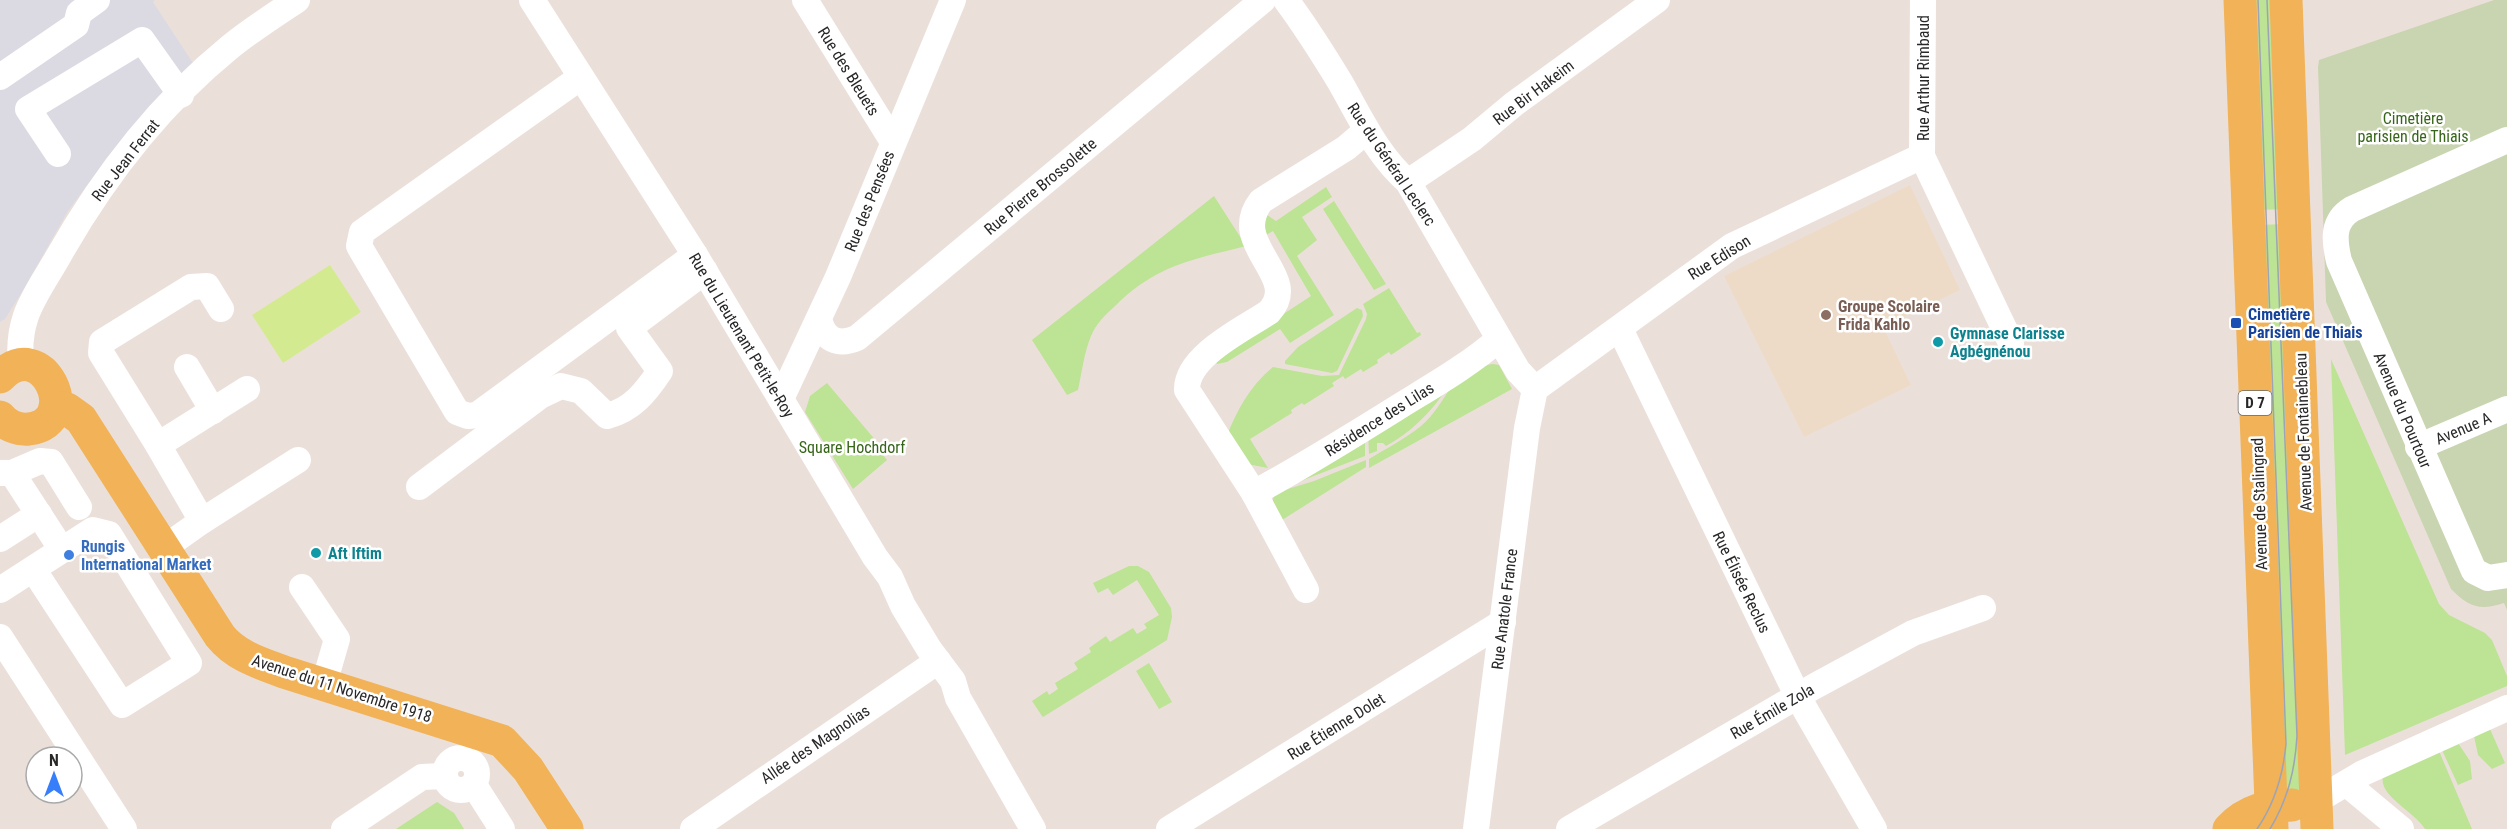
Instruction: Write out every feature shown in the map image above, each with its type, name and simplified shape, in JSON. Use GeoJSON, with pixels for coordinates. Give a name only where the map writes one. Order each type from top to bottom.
{"type":"FeatureCollection","features":[{"type":"Feature","properties":{"kind":"main road","name":"Avenue de Stalingrad"},"geometry":{"type":"LineString","coordinates":[[2240,0],[2271,818]]}},
{"type":"Feature","properties":{"kind":"main road","name":"Avenue de Fontainebleau"},"geometry":{"type":"LineString","coordinates":[[2286,0],[2317,815]]}},
{"type":"Feature","properties":{"kind":"main road"},"geometry":{"type":"LineString","coordinates":[[0,417],[12,427],[33,428],[50,416],[55,407],[54,386],[41,370],[10,371]]}},
{"type":"Feature","properties":{"kind":"main road","name":"Avenue du 11 Novembre 1918"},"geometry":{"type":"LineString","coordinates":[[55,407],[67,409],[81,419],[220,636],[233,650],[250,659],[324,684],[473,746],[502,741],[528,769],[567,829]]}},
{"type":"Feature","properties":{"kind":"main road"},"geometry":{"type":"LineString","coordinates":[[2229,829],[2247,813],[2271,818],[2302,805],[2317,815]]}},
{"type":"Feature","properties":{"kind":"street"},"geometry":{"type":"LineString","coordinates":[[0,77],[76,25],[79,13],[97,0]]}},
{"type":"Feature","properties":{"kind":"street","name":"Rue Jean Ferrat"},"geometry":{"type":"LineString","coordinates":[[10,371],[23,322],[67,241],[92,201],[135,144],[229,48],[297,0]]}},
{"type":"Feature","properties":{"kind":"street","name":"Rue du Lieutenant Petit-le-Roy"},"geometry":{"type":"LineString","coordinates":[[532,0],[700,263],[874,557],[890,577],[924,641],[953,681],[958,698],[1033,829]]}},
{"type":"Feature","properties":{"kind":"street","name":"Rue des Bleuets"},"geometry":{"type":"LineString","coordinates":[[805,0],[893,142]]}},
{"type":"Feature","properties":{"kind":"street","name":"Rue des Pensées"},"geometry":{"type":"LineString","coordinates":[[781,399],[819,319],[953,0]]}},
{"type":"Feature","properties":{"kind":"street","name":"Rue Pierre Brossolette"},"geometry":{"type":"LineString","coordinates":[[819,319],[825,334],[833,341],[843,342],[857,338],[1263,0]]}},
{"type":"Feature","properties":{"kind":"street","name":"Rue du Général Leclerc"},"geometry":{"type":"LineString","coordinates":[[1286,0],[1316,42],[1366,131],[1398,174],[1408,183],[1518,371],[1535,389]]}},
{"type":"Feature","properties":{"kind":"street","name":"Rue Bir Hakeim"},"geometry":{"type":"LineString","coordinates":[[1408,183],[1472,139],[1514,104],[1657,0]]}},
{"type":"Feature","properties":{"kind":"street","name":"Rue Arthur Rimbaud"},"geometry":{"type":"LineString","coordinates":[[1922,156],[1923,0]]}},
{"type":"Feature","properties":{"kind":"street"},"geometry":{"type":"LineString","coordinates":[[58,154],[28,109],[142,40],[181,95]]}},
{"type":"Feature","properties":{"kind":"street"},"geometry":{"type":"LineString","coordinates":[[581,77],[362,232],[359,246],[457,412],[468,416],[477,415],[700,263]]}},
{"type":"Feature","properties":{"kind":"street"},"geometry":{"type":"LineString","coordinates":[[1306,590],[1254,493],[1187,390],[1187,382],[1190,372],[1208,353],[1269,312],[1277,304],[1280,296],[1279,286],[1257,248],[1254,234],[1255,209],[1261,201],[1346,148],[1366,131]]}},
{"type":"Feature","properties":{"kind":"street","name":"Avenue du Pourtour"},"geometry":{"type":"LineString","coordinates":[[2507,140],[2345,213],[2337,223],[2335,240],[2339,261],[2418,447],[2474,571],[2487,578],[2507,575]]}},
{"type":"Feature","properties":{"kind":"street"},"geometry":{"type":"LineString","coordinates":[[1922,156],[2011,343]]}},
{"type":"Feature","properties":{"kind":"street","name":"Rue Edison"},"geometry":{"type":"LineString","coordinates":[[1535,389],[1732,246],[1922,156]]}},
{"type":"Feature","properties":{"kind":"street"},"geometry":{"type":"LineString","coordinates":[[419,487],[540,396],[561,386],[581,391],[607,416],[621,412],[636,401],[660,371],[629,328],[700,263]]}},
{"type":"Feature","properties":{"kind":"street"},"geometry":{"type":"LineString","coordinates":[[202,521],[101,353],[102,342],[191,287],[207,286],[221,309]]}},
{"type":"Feature","properties":{"kind":"street","name":"Rue Élisée Reclus"},"geometry":{"type":"LineString","coordinates":[[1620,329],[1798,697],[1874,829]]}},
{"type":"Feature","properties":{"kind":"street","name":"Résidence des Lilas"},"geometry":{"type":"LineString","coordinates":[[1254,493],[1311,462],[1479,356],[1499,339]]}},
{"type":"Feature","properties":{"kind":"street"},"geometry":{"type":"LineString","coordinates":[[187,367],[213,411]]}},
{"type":"Feature","properties":{"kind":"street"},"geometry":{"type":"LineString","coordinates":[[158,446],[247,389]]}},
{"type":"Feature","properties":{"kind":"street","name":"Rue Anatole France"},"geometry":{"type":"LineString","coordinates":[[1476,829],[1527,428],[1535,389]]}},
{"type":"Feature","properties":{"kind":"street","name":"Avenue A"},"geometry":{"type":"LineString","coordinates":[[2418,447],[2507,409]]}},
{"type":"Feature","properties":{"kind":"street"},"geometry":{"type":"LineString","coordinates":[[164,548],[298,460]]}},
{"type":"Feature","properties":{"kind":"street"},"geometry":{"type":"LineString","coordinates":[[62,550],[39,514],[6,473],[40,461],[51,462],[79,507]]}},
{"type":"Feature","properties":{"kind":"street"},"geometry":{"type":"LineString","coordinates":[[0,539],[39,514]]}},
{"type":"Feature","properties":{"kind":"street"},"geometry":{"type":"LineString","coordinates":[[0,590],[93,530],[108,534],[189,663],[122,705],[33,569]]}},
{"type":"Feature","properties":{"kind":"street"},"geometry":{"type":"LineString","coordinates":[[302,587],[337,639],[324,684]]}},
{"type":"Feature","properties":{"kind":"street","name":"Rue Émile Zola"},"geometry":{"type":"LineString","coordinates":[[1569,829],[1913,633],[1983,608]]}},
{"type":"Feature","properties":{"kind":"street","name":"Rue Étienne Dolet"},"geometry":{"type":"LineString","coordinates":[[1170,829],[1503,622]]}},
{"type":"Feature","properties":{"kind":"street"},"geometry":{"type":"LineString","coordinates":[[0,637],[124,829]]}},
{"type":"Feature","properties":{"kind":"street","name":"Allée des Magnolias"},"geometry":{"type":"LineString","coordinates":[[693,829],[938,661]]}},
{"type":"Feature","properties":{"kind":"street"},"geometry":{"type":"LineString","coordinates":[[2317,815],[2347,784],[2373,768],[2507,708]]}},
{"type":"Feature","properties":{"kind":"street"},"geometry":{"type":"LineString","coordinates":[[473,746],[473,763],[477,774],[474,785],[470,789],[459,791],[449,786],[444,776],[446,767],[473,746]]}},
{"type":"Feature","properties":{"kind":"street"},"geometry":{"type":"LineString","coordinates":[[344,829],[422,777],[444,776]]}},
{"type":"Feature","properties":{"kind":"street"},"geometry":{"type":"LineString","coordinates":[[2347,784],[2401,829]]}},
{"type":"Feature","properties":{"kind":"street"},"geometry":{"type":"LineString","coordinates":[[474,785],[502,829]]}},
{"type":"Feature","properties":{"kind":"shaded area"},"geometry":{"type":"Polygon","coordinates":[[[0,0],[155,0],[153,2],[193,63],[147,110],[99,169],[68,211],[22,292],[5,319],[0,322],[0,0]]]}},
{"type":"Feature","properties":{"kind":"shaded area","name":"Groupe Scolaire Frida Kahlo"},"geometry":{"type":"Polygon","coordinates":[[[1910,185],[1960,290],[1883,327],[1911,385],[1804,437],[1724,276],[1910,185]]]}},
{"type":"Feature","properties":{"kind":"green space"},"geometry":{"type":"Polygon","coordinates":[[[2250,0],[2276,0],[2284,209],[2258,210],[2250,0]]]}},
{"type":"Feature","properties":{"kind":"green space","name":"Cimetière parisien de Thiais"},"geometry":{"type":"Polygon","coordinates":[[[2494,0],[2507,0],[2507,610],[2504,603],[2488,607],[2475,606],[2463,600],[2451,589],[2326,302],[2318,67],[2319,60],[2494,0]]]}},
{"type":"Feature","properties":{"kind":"green space"},"geometry":{"type":"Polygon","coordinates":[[[1326,187],[1332,197],[1302,217],[1317,240],[1297,256],[1334,315],[1290,343],[1280,329],[1227,362],[1217,364],[1214,359],[1311,296],[1273,231],[1263,237],[1263,230],[1267,215],[1276,221],[1326,187]]]}},
{"type":"Feature","properties":{"kind":"green space"},"geometry":{"type":"Polygon","coordinates":[[[1214,196],[1246,246],[1175,266],[1129,293],[1107,313],[1095,328],[1087,349],[1078,390],[1067,395],[1032,340],[1214,196]]]}},
{"type":"Feature","properties":{"kind":"green space"},"geometry":{"type":"Polygon","coordinates":[[[1334,201],[1386,284],[1374,290],[1323,209],[1334,201]]]}},
{"type":"Feature","properties":{"kind":"green space"},"geometry":{"type":"Polygon","coordinates":[[[2284,224],[2306,792],[2283,794],[2259,225],[2284,224]]]}},
{"type":"Feature","properties":{"kind":"green space"},"geometry":{"type":"Polygon","coordinates":[[[330,265],[361,312],[283,363],[252,315],[330,265]]]}},
{"type":"Feature","properties":{"kind":"green space"},"geometry":{"type":"Polygon","coordinates":[[[1389,288],[1417,333],[1420,332],[1421,335],[1391,355],[1389,352],[1377,360],[1378,363],[1363,372],[1361,369],[1345,379],[1343,376],[1332,383],[1334,386],[1304,405],[1302,403],[1291,410],[1292,413],[1250,439],[1268,468],[1247,464],[1226,438],[1251,390],[1273,367],[1322,376],[1339,375],[1366,319],[1367,314],[1363,304],[1389,288]]]}},
{"type":"Feature","properties":{"kind":"green space"},"geometry":{"type":"Polygon","coordinates":[[[1357,308],[1362,310],[1363,316],[1337,371],[1332,373],[1285,364],[1285,361],[1298,347],[1357,308]]]}},
{"type":"Feature","properties":{"kind":"green space"},"geometry":{"type":"Polygon","coordinates":[[[2331,359],[2439,604],[2449,615],[2485,633],[2492,640],[2507,676],[2507,686],[2345,755],[2331,359]]]}},
{"type":"Feature","properties":{"kind":"green space"},"geometry":{"type":"Polygon","coordinates":[[[1493,364],[1499,365],[1512,389],[1369,468],[1369,459],[1421,426],[1455,383],[1477,369],[1493,364]]]}},
{"type":"Feature","properties":{"kind":"green space","name":"Square Hochdorf"},"geometry":{"type":"Polygon","coordinates":[[[827,383],[877,442],[874,444],[887,460],[853,489],[805,412],[810,396],[827,383]]]}},
{"type":"Feature","properties":{"kind":"green space"},"geometry":{"type":"Polygon","coordinates":[[[1446,390],[1411,429],[1386,446],[1383,443],[1377,443],[1377,451],[1369,454],[1368,433],[1446,390]]]}},
{"type":"Feature","properties":{"kind":"green space"},"geometry":{"type":"Polygon","coordinates":[[[1365,436],[1365,456],[1296,483],[1365,436]]]}},
{"type":"Feature","properties":{"kind":"green space"},"geometry":{"type":"Polygon","coordinates":[[[1366,460],[1366,467],[1282,520],[1272,505],[1274,495],[1278,492],[1314,481],[1366,460]]]}},
{"type":"Feature","properties":{"kind":"green space"},"geometry":{"type":"Polygon","coordinates":[[[1129,566],[1138,566],[1149,572],[1171,608],[1172,617],[1167,640],[1043,717],[1032,701],[1047,691],[1049,695],[1058,689],[1055,683],[1078,669],[1074,663],[1091,652],[1089,648],[1106,636],[1110,642],[1133,628],[1137,634],[1147,628],[1144,624],[1159,615],[1137,580],[1113,595],[1108,588],[1098,593],[1093,583],[1129,566]]]}},
{"type":"Feature","properties":{"kind":"green space"},"geometry":{"type":"Polygon","coordinates":[[[1149,663],[1172,702],[1159,709],[1136,671],[1149,663]]]}},
{"type":"Feature","properties":{"kind":"green space"},"geometry":{"type":"Polygon","coordinates":[[[2490,729],[2505,763],[2492,769],[2478,755],[2474,736],[2490,729]]]}},
{"type":"Feature","properties":{"kind":"green space"},"geometry":{"type":"Polygon","coordinates":[[[2458,743],[2470,761],[2472,779],[2458,785],[2442,750],[2458,743]]]}},
{"type":"Feature","properties":{"kind":"green space"},"geometry":{"type":"Polygon","coordinates":[[[2439,751],[2472,829],[2425,829],[2391,797],[2383,783],[2383,776],[2439,751]]]}},
{"type":"Feature","properties":{"kind":"green space"},"geometry":{"type":"Polygon","coordinates":[[[437,802],[454,813],[464,829],[396,829],[437,802]]]}},
{"type":"Feature","properties":{"kind":"tram line"},"geometry":{"type":"LineString","coordinates":[[2257,829],[2277,789],[2286,744],[2258,0]]}},
{"type":"Feature","properties":{"kind":"tram line"},"geometry":{"type":"LineString","coordinates":[[2267,0],[2297,736],[2290,784],[2282,807],[2270,829]]}},
{"type":"Feature","properties":{"kind":"place","name":"Groupe Scolaire Frida Kahlo"},"geometry":{"type":"Point","coordinates":[1826,315]}},
{"type":"Feature","properties":{"kind":"place","name":"Cimetière Parisien de Thiais"},"geometry":{"type":"Point","coordinates":[2236,323]}},
{"type":"Feature","properties":{"kind":"place","name":"Gymnase Clarisse Agbégnénou"},"geometry":{"type":"Point","coordinates":[1938,342]}},
{"type":"Feature","properties":{"kind":"place","name":"Aft Iftim"},"geometry":{"type":"Point","coordinates":[316,553]}},
{"type":"Feature","properties":{"kind":"place","name":"Rungis International Market"},"geometry":{"type":"Point","coordinates":[69,555]}}]}
